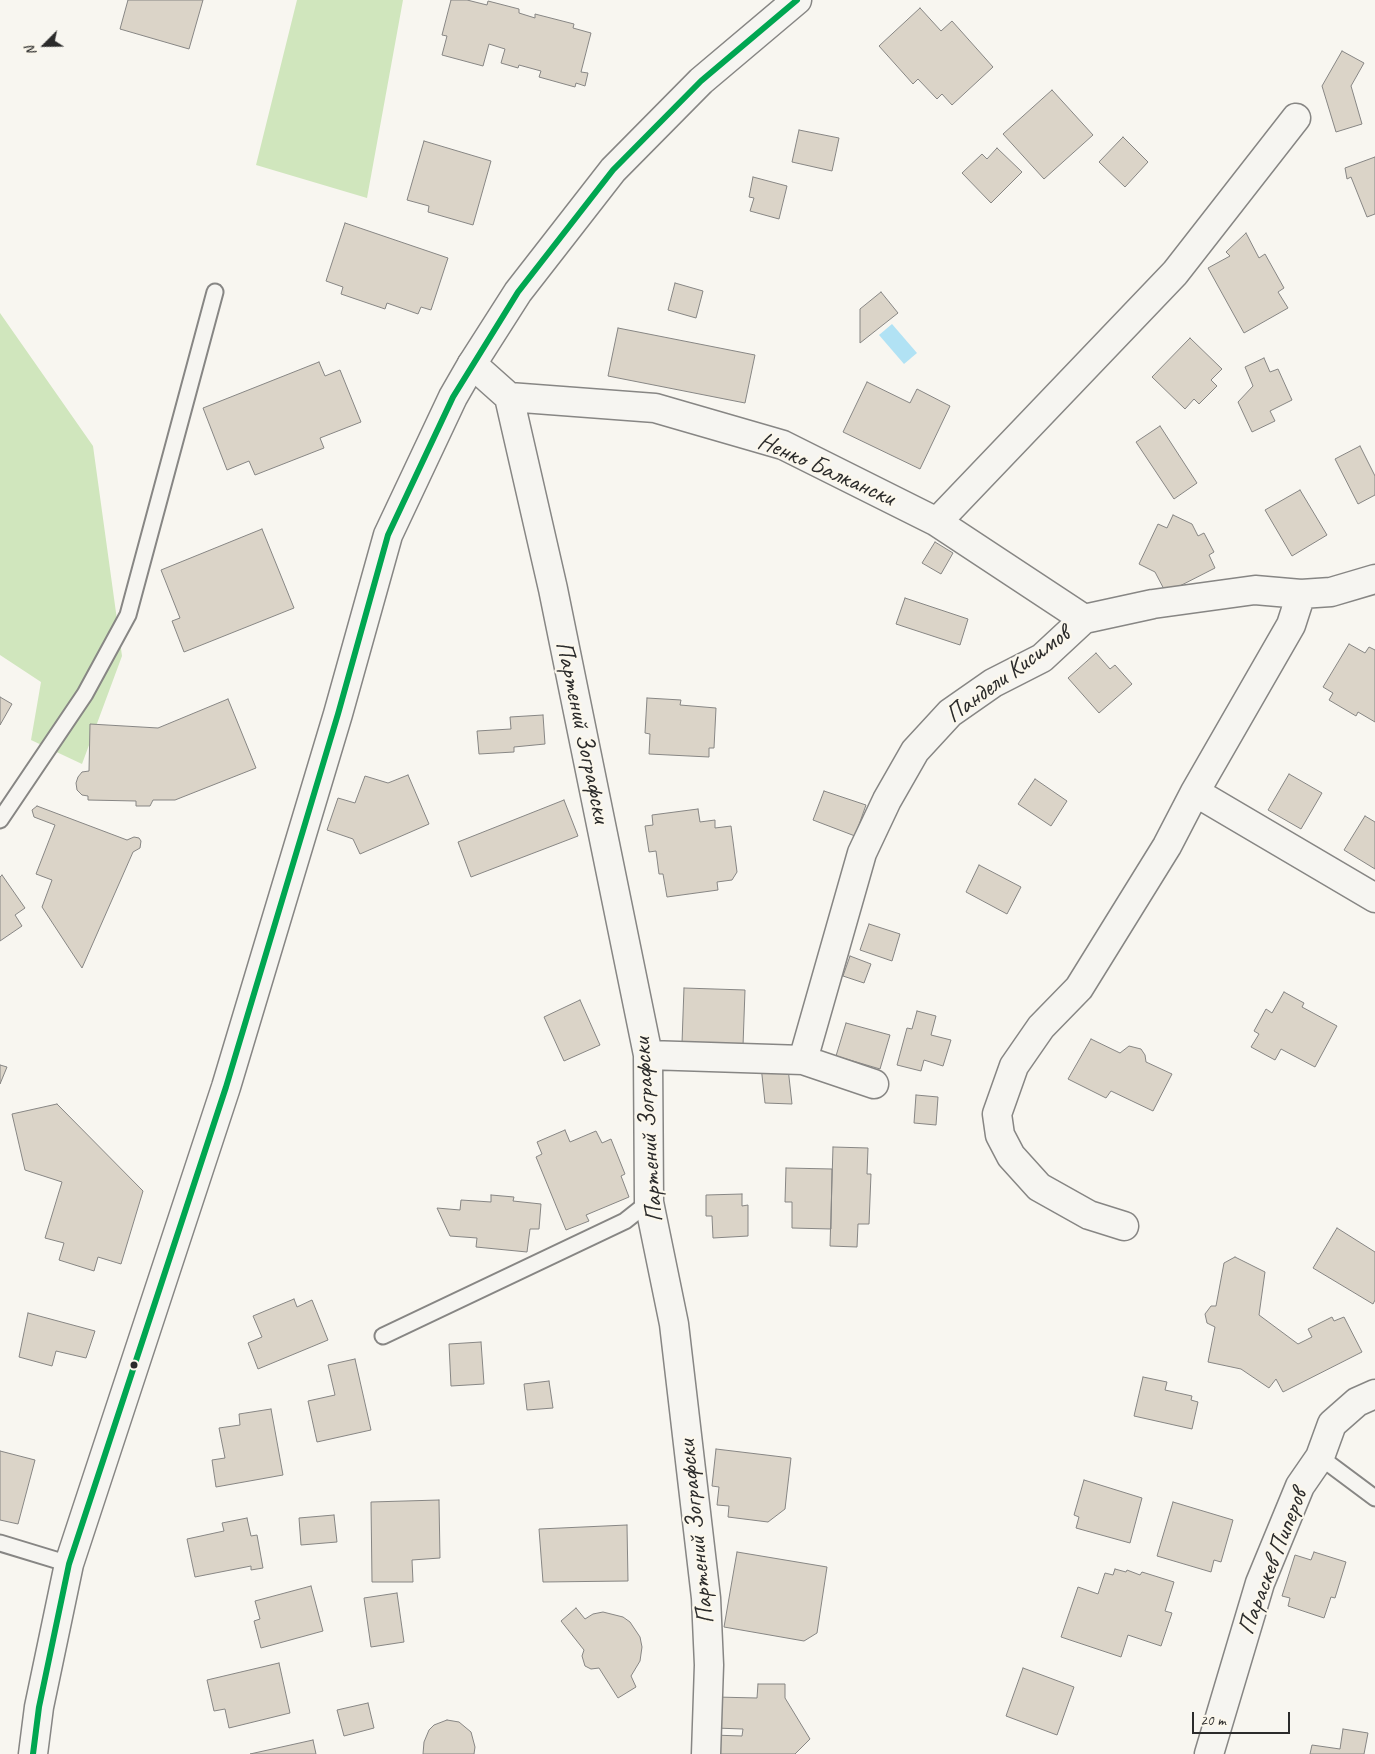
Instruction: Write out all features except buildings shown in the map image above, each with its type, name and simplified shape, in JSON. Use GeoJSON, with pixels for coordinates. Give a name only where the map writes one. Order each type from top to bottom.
{"type":"FeatureCollection","features":[{"type":"Feature","properties":{"kind":"street"},"geometry":{"type":"LineString","coordinates":[[33,1754],[39,1708],[69,1564],[226,1086],[338,714],[388,535],[453,397],[518,292],[613,170],[701,81],[797,0]]}},
{"type":"Feature","properties":{"kind":"street"},"geometry":{"type":"LineString","coordinates":[[937,522],[1175,273],[1296,118]]}},
{"type":"Feature","properties":{"kind":"street"},"geometry":{"type":"LineString","coordinates":[[472,364],[509,397]]}},
{"type":"Feature","properties":{"kind":"street","name":"Ненко Балкански"},"geometry":{"type":"LineString","coordinates":[[509,397],[655,408],[783,445],[937,522],[1084,619]]}},
{"type":"Feature","properties":{"kind":"street","name":"Партений Зографски"},"geometry":{"type":"LineString","coordinates":[[509,397],[552,589],[648,1055],[649,1202],[674,1324],[706,1598],[709,1664],[706,1754]]}},
{"type":"Feature","properties":{"kind":"street","name":"Пандели Кисимов"},"geometry":{"type":"LineString","coordinates":[[803,1060],[862,853],[915,751],[950,713],[993,683],[1042,658],[1084,619],[1153,604],[1255,590],[1301,594],[1331,592],[1375,579]]}},
{"type":"Feature","properties":{"kind":"street"},"geometry":{"type":"LineString","coordinates":[[1124,1226],[1089,1215],[1039,1186],[1011,1156],[1000,1135],[996,1114],[1014,1066],[1040,1027],[1079,988],[1167,846],[1195,792],[1292,625],[1301,594]]}},
{"type":"Feature","properties":{"kind":"street"},"geometry":{"type":"LineString","coordinates":[[1195,792],[1375,898]]}},
{"type":"Feature","properties":{"kind":"street"},"geometry":{"type":"LineString","coordinates":[[648,1055],[803,1060],[874,1084]]}},
{"type":"Feature","properties":{"kind":"street","name":"Параскев Пиперов"},"geometry":{"type":"LineString","coordinates":[[1209,1754],[1260,1583],[1300,1486],[1320,1457],[1332,1424],[1357,1402],[1375,1394]]}},
{"type":"Feature","properties":{"kind":"lane"},"geometry":{"type":"LineString","coordinates":[[0,820],[84,694],[128,615],[215,292]]}},
{"type":"Feature","properties":{"kind":"lane"},"geometry":{"type":"LineString","coordinates":[[384,1336],[625,1221],[649,1202]]}},
{"type":"Feature","properties":{"kind":"lane"},"geometry":{"type":"LineString","coordinates":[[1320,1457],[1375,1498]]}},
{"type":"Feature","properties":{"kind":"lane"},"geometry":{"type":"LineString","coordinates":[[0,1543],[69,1564]]}},
{"type":"Feature","properties":{"kind":"green space"},"geometry":{"type":"Polygon","coordinates":[[[297,0],[403,0],[367,198],[256,165],[297,0]]]}},
{"type":"Feature","properties":{"kind":"green space"},"geometry":{"type":"Polygon","coordinates":[[[0,313],[93,446],[122,656],[82,764],[31,740],[41,682],[0,655],[0,313]]]}},
{"type":"Feature","properties":{"kind":"water"},"geometry":{"type":"Polygon","coordinates":[[[892,324],[917,353],[904,364],[879,335],[892,324]]]}},
{"type":"Feature","properties":{"kind":"transit line"},"geometry":{"type":"LineString","coordinates":[[33,1754],[39,1707],[69,1564],[226,1087],[338,714],[388,535],[453,397],[518,292],[613,170],[701,81],[797,0]]}}]}
